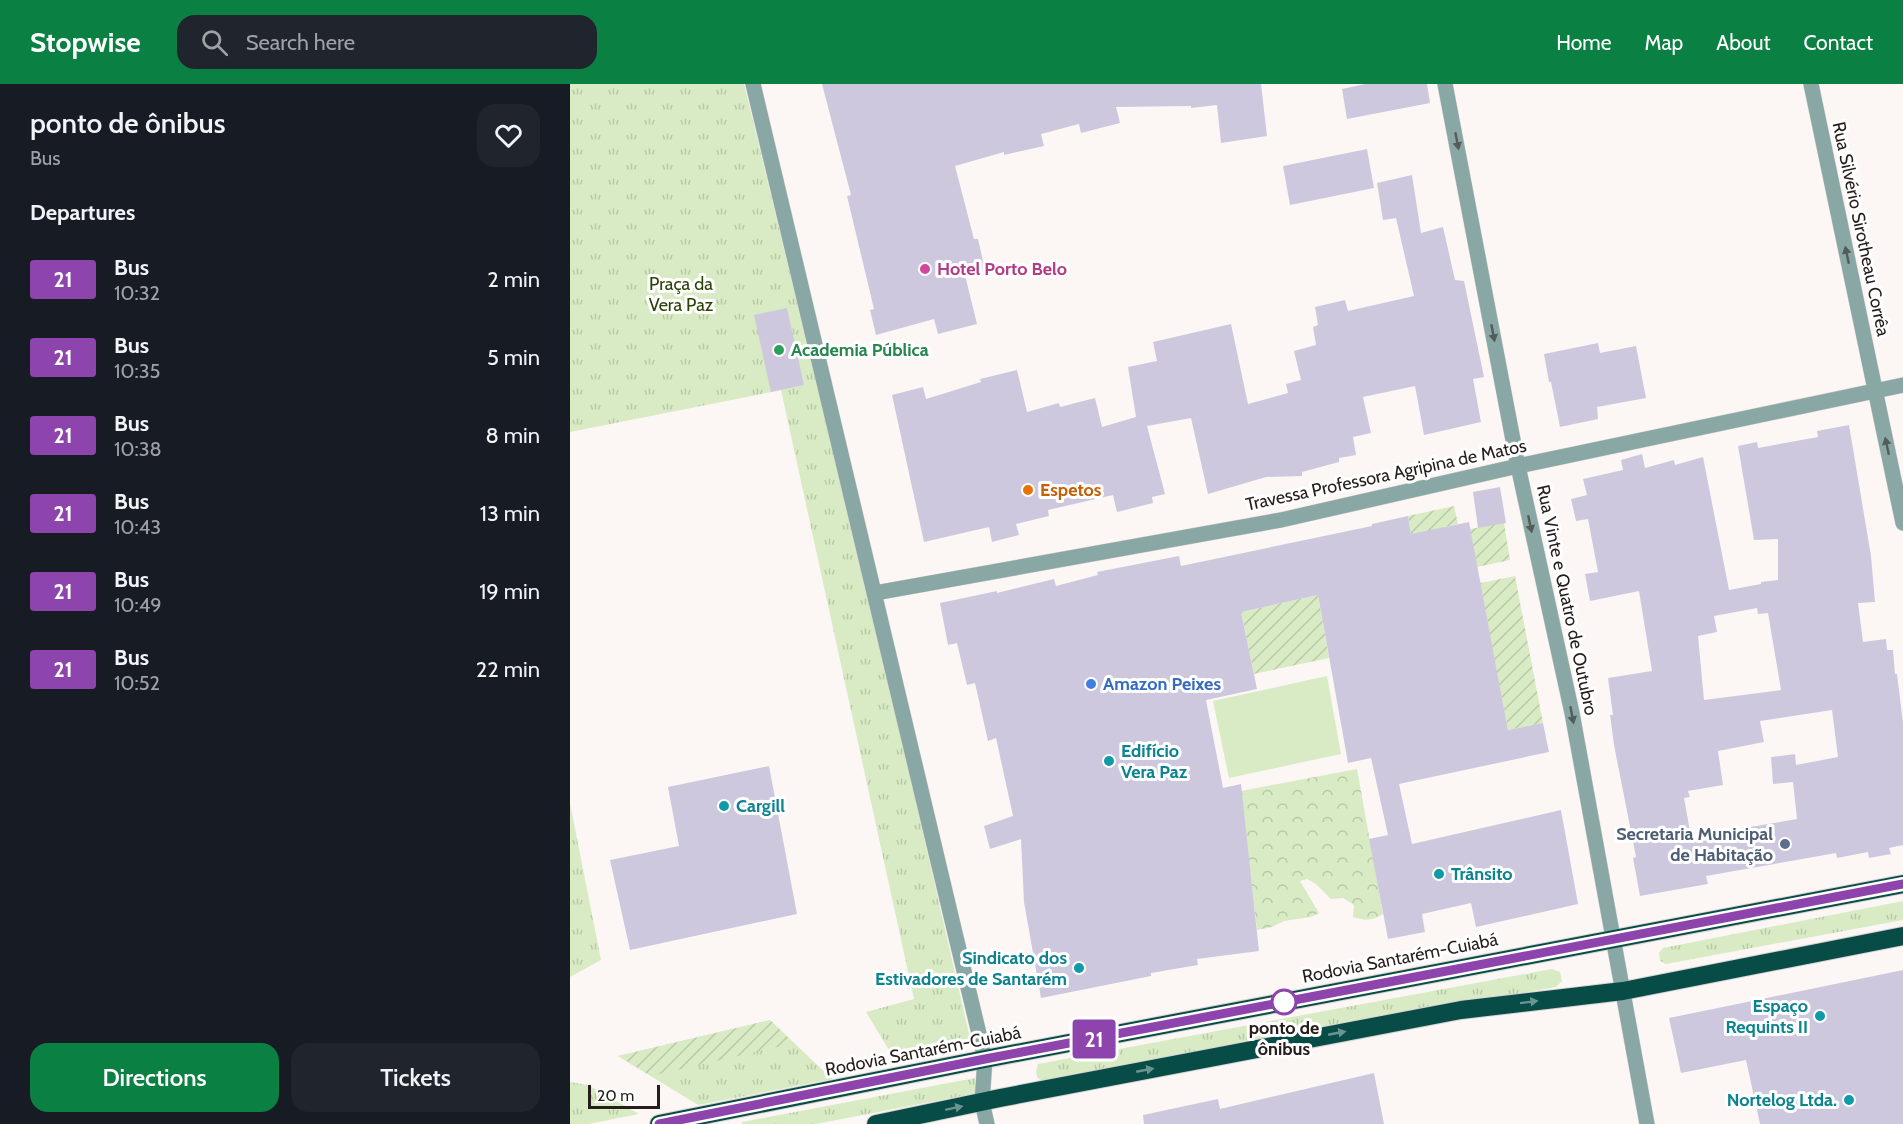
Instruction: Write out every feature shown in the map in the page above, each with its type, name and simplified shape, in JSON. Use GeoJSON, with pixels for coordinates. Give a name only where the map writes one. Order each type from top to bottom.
{"type":"FeatureCollection","features":[{"type":"Feature","properties":{"kind":"highway","name":"Rodovia Santarém-Cuiabá"},"geometry":{"type":"LineString","coordinates":[[659,1124],[715,1119],[985,1059],[1903,884]]}},
{"type":"Feature","properties":{"kind":"highway"},"geometry":{"type":"LineString","coordinates":[[876,1124],[1461,1010],[1623,991],[1903,936]]}},
{"type":"Feature","properties":{"kind":"street"},"geometry":{"type":"LineString","coordinates":[[753,84],[985,1059],[982,1102],[987,1124]]}},
{"type":"Feature","properties":{"kind":"street","name":"Rua Vinte e Quatro de Outubro"},"geometry":{"type":"LineString","coordinates":[[1445,84],[1518,466],[1572,713],[1647,1124]]}},
{"type":"Feature","properties":{"kind":"street","name":"Rua Silvério Sirotheau Corrêa"},"geometry":{"type":"LineString","coordinates":[[1811,84],[1903,524]]}},
{"type":"Feature","properties":{"kind":"street","name":"Travessa Professora Agripina de Matos"},"geometry":{"type":"LineString","coordinates":[[875,593],[1281,520],[1518,466],[1903,385]]}},
{"type":"Feature","properties":{"kind":"green space","name":"Praça da Vera Paz"},"geometry":{"type":"Polygon","coordinates":[[[570,84],[744,84],[873,615],[970,1038],[892,1055],[866,1012],[914,999],[781,390],[570,432],[570,84]]]}},
{"type":"Feature","properties":{"kind":"green space"},"geometry":{"type":"Polygon","coordinates":[[[1454,506],[1458,524],[1444,527],[1419,578],[1408,516],[1454,506]]]}},
{"type":"Feature","properties":{"kind":"green space"},"geometry":{"type":"Polygon","coordinates":[[[1504,523],[1510,560],[1477,567],[1470,529],[1504,523]]]}},
{"type":"Feature","properties":{"kind":"green space"},"geometry":{"type":"Polygon","coordinates":[[[1515,576],[1543,723],[1508,730],[1480,583],[1515,576]]]}},
{"type":"Feature","properties":{"kind":"green space"},"geometry":{"type":"Polygon","coordinates":[[[1318,595],[1329,658],[1254,674],[1241,612],[1318,595]]]}},
{"type":"Feature","properties":{"kind":"green space"},"geometry":{"type":"Polygon","coordinates":[[[1327,676],[1341,754],[1229,778],[1213,701],[1327,676]]]}},
{"type":"Feature","properties":{"kind":"green space"},"geometry":{"type":"Polygon","coordinates":[[[1357,769],[1383,914],[1369,920],[1353,917],[1354,905],[1343,898],[1331,899],[1316,884],[1307,879],[1300,881],[1319,913],[1257,930],[1241,791],[1357,769]]]}},
{"type":"Feature","properties":{"kind":"green space"},"geometry":{"type":"Polygon","coordinates":[[[570,803],[601,960],[570,977],[570,803]]]}},
{"type":"Feature","properties":{"kind":"green space"},"geometry":{"type":"Polygon","coordinates":[[[1903,901],[1903,920],[1666,964],[1660,961],[1659,953],[1663,948],[1903,901]]]}},
{"type":"Feature","properties":{"kind":"green space"},"geometry":{"type":"Polygon","coordinates":[[[1552,969],[1560,972],[1562,981],[1556,987],[1042,1081],[1037,1077],[1038,1064],[1552,969]]]}},
{"type":"Feature","properties":{"kind":"green space"},"geometry":{"type":"Polygon","coordinates":[[[770,1020],[832,1079],[698,1105],[618,1056],[770,1020]]]}},
{"type":"Feature","properties":{"kind":"green space"},"geometry":{"type":"Polygon","coordinates":[[[770,1020],[794,1043],[651,1076],[618,1056],[770,1020]]]}},
{"type":"Feature","properties":{"kind":"green space"},"geometry":{"type":"Polygon","coordinates":[[[975,1078],[977,1093],[816,1124],[742,1124],[742,1122],[975,1078]]]}},
{"type":"Feature","properties":{"kind":"green space"},"geometry":{"type":"Polygon","coordinates":[[[570,1082],[588,1085],[639,1114],[588,1124],[570,1124],[570,1082]]]}},
{"type":"Feature","properties":{"kind":"building"},"geometry":{"type":"Polygon","coordinates":[[[822,84],[1261,84],[1267,136],[1221,143],[1217,105],[1191,108],[1191,106],[1116,107],[1120,123],[1081,133],[1079,124],[1041,134],[1044,146],[1004,155],[1004,152],[955,166],[974,239],[978,239],[985,270],[965,275],[977,324],[938,334],[934,319],[876,335],[870,310],[874,309],[847,196],[851,195],[822,84]]]}},
{"type":"Feature","properties":{"kind":"building"},"geometry":{"type":"Polygon","coordinates":[[[1365,84],[1427,84],[1430,103],[1347,119],[1342,89],[1365,84]]]}},
{"type":"Feature","properties":{"kind":"building"},"geometry":{"type":"Polygon","coordinates":[[[1367,149],[1374,188],[1290,205],[1283,166],[1367,149]]]}},
{"type":"Feature","properties":{"kind":"building"},"geometry":{"type":"Polygon","coordinates":[[[1412,175],[1421,233],[1443,227],[1455,280],[1464,281],[1484,377],[1473,379],[1481,422],[1424,435],[1415,386],[1363,397],[1371,433],[1353,437],[1356,455],[1339,458],[1339,462],[1302,472],[1302,476],[1266,477],[1208,494],[1191,418],[1147,426],[1165,494],[1152,497],[1153,503],[1117,512],[1113,495],[1048,510],[1049,516],[1016,524],[1019,535],[992,542],[989,527],[924,542],[892,395],[923,387],[926,399],[981,382],[980,379],[1017,370],[1027,412],[1059,403],[1060,407],[1095,398],[1102,427],[1136,417],[1128,367],[1157,361],[1153,342],[1231,324],[1248,404],[1288,393],[1286,384],[1301,380],[1294,351],[1316,345],[1313,327],[1318,325],[1315,307],[1345,300],[1348,311],[1414,296],[1396,218],[1383,220],[1377,183],[1412,175]]]}},
{"type":"Feature","properties":{"kind":"building","name":"Academia Pública"},"geometry":{"type":"Polygon","coordinates":[[[787,308],[804,385],[771,392],[754,315],[787,308]]]}},
{"type":"Feature","properties":{"kind":"building"},"geometry":{"type":"Polygon","coordinates":[[[1598,343],[1600,353],[1636,346],[1646,398],[1597,407],[1598,419],[1560,427],[1544,354],[1598,343]]]}},
{"type":"Feature","properties":{"kind":"building"},"geometry":{"type":"Polygon","coordinates":[[[1849,425],[1871,556],[1875,602],[1858,603],[1863,642],[1886,639],[1887,650],[1893,650],[1895,674],[1897,674],[1903,723],[1903,845],[1889,848],[1891,854],[1869,858],[1868,852],[1837,858],[1836,853],[1706,876],[1708,884],[1640,896],[1633,858],[1636,857],[1614,745],[1608,678],[1652,671],[1639,591],[1590,601],[1585,574],[1598,572],[1588,519],[1576,521],[1571,499],[1587,495],[1583,479],[1623,470],[1621,460],[1642,454],[1645,468],[1674,460],[1675,465],[1703,457],[1729,590],[1778,580],[1778,539],[1754,540],[1738,446],[1757,442],[1758,448],[1818,437],[1817,431],[1849,425]],[[1757,608],[1714,616],[1717,632],[1698,636],[1704,700],[1781,690],[1768,613],[1758,614],[1757,608]],[[1832,710],[1760,721],[1764,742],[1718,751],[1723,785],[1688,791],[1690,797],[1684,798],[1692,842],[1733,835],[1732,830],[1797,819],[1793,782],[1773,784],[1771,757],[1795,754],[1796,765],[1838,757],[1832,710]]]}},
{"type":"Feature","properties":{"kind":"building"},"geometry":{"type":"Polygon","coordinates":[[[1500,487],[1506,523],[1478,528],[1473,492],[1500,487]]]}},
{"type":"Feature","properties":{"kind":"building"},"geometry":{"type":"Polygon","coordinates":[[[1408,516],[1411,534],[1469,522],[1508,730],[1543,723],[1549,752],[1399,784],[1412,844],[1561,810],[1578,904],[1476,927],[1471,903],[1422,914],[1425,932],[1388,939],[1369,839],[1388,835],[1371,758],[1348,763],[1318,595],[1241,612],[1257,689],[1206,700],[1223,788],[1241,784],[1259,951],[1197,959],[1198,965],[1151,973],[1151,976],[1041,998],[1024,902],[1021,839],[990,849],[984,826],[1013,816],[996,738],[988,741],[975,683],[967,685],[957,643],[948,645],[940,603],[997,591],[997,593],[1054,579],[1056,586],[1098,575],[1097,572],[1179,556],[1181,566],[1372,526],[1372,524],[1408,516]]]}},
{"type":"Feature","properties":{"kind":"building"},"geometry":{"type":"Polygon","coordinates":[[[769,766],[797,914],[630,950],[610,860],[679,846],[668,787],[769,766]]]}},
{"type":"Feature","properties":{"kind":"building"},"geometry":{"type":"Polygon","coordinates":[[[1903,970],[1903,1124],[1760,1124],[1746,1060],[1681,1073],[1669,1018],[1903,970]]]}},
{"type":"Feature","properties":{"kind":"building"},"geometry":{"type":"Polygon","coordinates":[[[1374,1073],[1384,1124],[1144,1124],[1143,1115],[1218,1099],[1220,1109],[1374,1073]]]}},
{"type":"Feature","properties":{"kind":"bus line","name":"21"},"geometry":{"type":"LineString","coordinates":[[659,1124],[985,1059],[1903,884]]}},
{"type":"Feature","properties":{"kind":"place","name":"Hotel Porto Belo"},"geometry":{"type":"Point","coordinates":[925,269]}},
{"type":"Feature","properties":{"kind":"place","name":"Academia Pública"},"geometry":{"type":"Point","coordinates":[779,350]}},
{"type":"Feature","properties":{"kind":"place","name":"Espetos"},"geometry":{"type":"Point","coordinates":[1028,490]}},
{"type":"Feature","properties":{"kind":"place","name":"Amazon Peixes"},"geometry":{"type":"Point","coordinates":[1091,684]}},
{"type":"Feature","properties":{"kind":"place","name":"Edifício Vera Paz"},"geometry":{"type":"Point","coordinates":[1109,761]}},
{"type":"Feature","properties":{"kind":"place","name":"Cargill"},"geometry":{"type":"Point","coordinates":[724,806]}},
{"type":"Feature","properties":{"kind":"place","name":"Secretaria Municipal de Habitação"},"geometry":{"type":"Point","coordinates":[1785,844]}},
{"type":"Feature","properties":{"kind":"place","name":"Trânsito"},"geometry":{"type":"Point","coordinates":[1439,874]}},
{"type":"Feature","properties":{"kind":"place","name":"Sindicato dos Estivadores de Santarém"},"geometry":{"type":"Point","coordinates":[1079,968]}},
{"type":"Feature","properties":{"kind":"place","name":"ponto de ônibus"},"geometry":{"type":"Point","coordinates":[1284,1002]}},
{"type":"Feature","properties":{"kind":"place","name":"Espaço Requints II"},"geometry":{"type":"Point","coordinates":[1820,1016]}},
{"type":"Feature","properties":{"kind":"place","name":"Nortelog Ltda."},"geometry":{"type":"Point","coordinates":[1849,1100]}}]}
